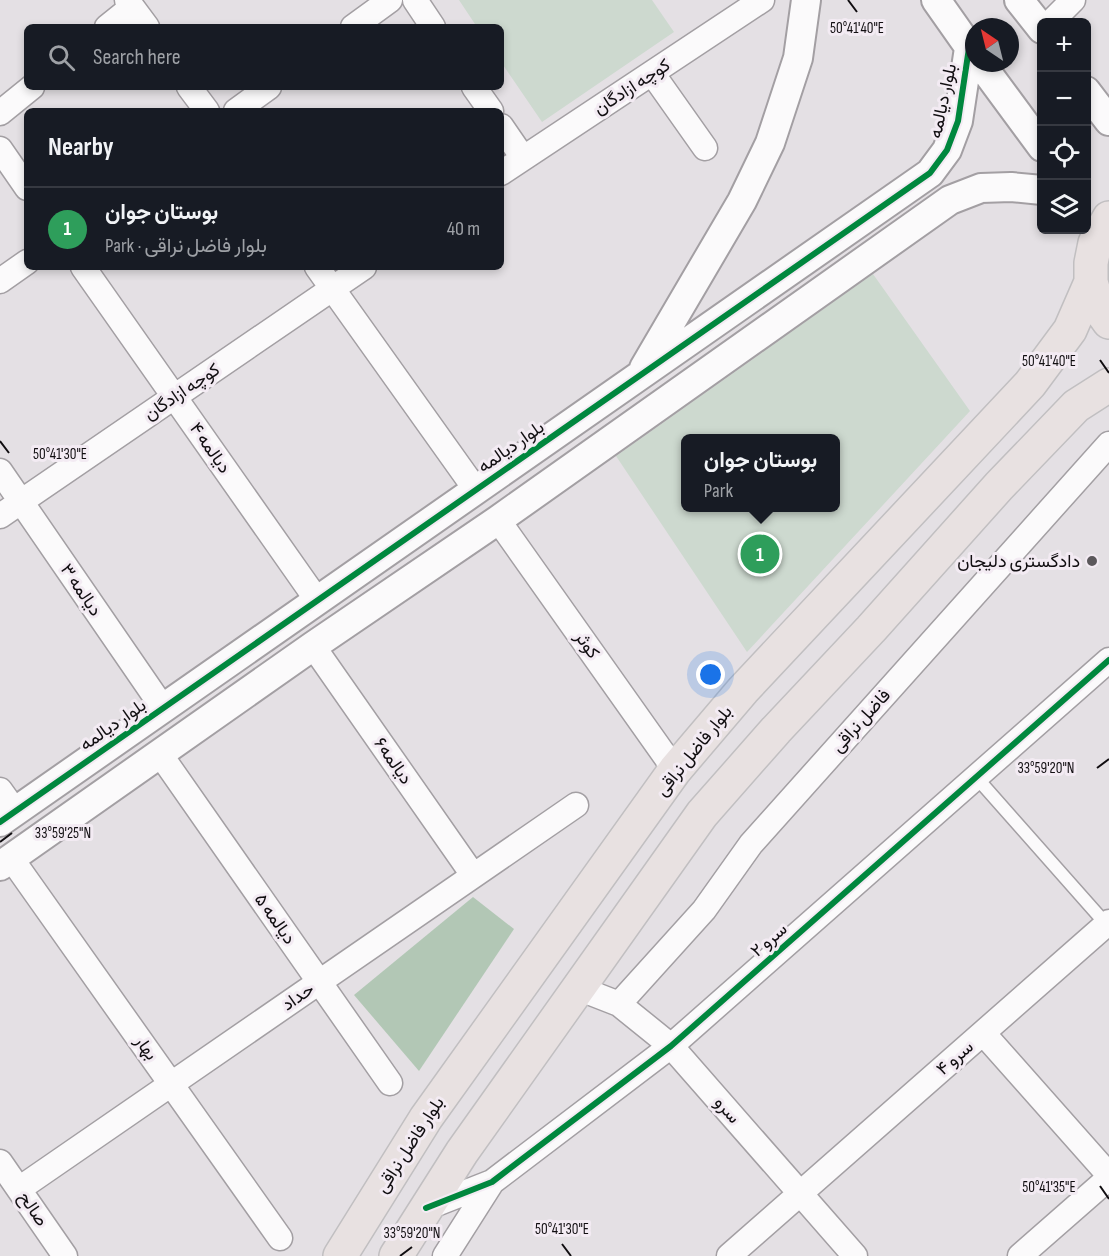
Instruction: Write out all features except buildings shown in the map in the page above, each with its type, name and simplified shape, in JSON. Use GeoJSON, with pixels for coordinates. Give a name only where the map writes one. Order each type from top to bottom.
{"type":"FeatureCollection","features":[{"type":"Feature","properties":{"kind":"main road"},"geometry":{"type":"LineString","coordinates":[[1097,228],[1091,263],[1091,282],[1099,308],[1109,322]]}},
{"type":"Feature","properties":{"kind":"main road","name":"بلوار فاضل نراقی"},"geometry":{"type":"LineString","coordinates":[[340,1256],[426,1118],[675,770],[743,690],[1030,384],[1070,330],[1091,282]]}},
{"type":"Feature","properties":{"kind":"main road"},"geometry":{"type":"LineString","coordinates":[[396,1256],[462,1152],[702,814],[1007,478],[1076,406],[1109,385]]}},
{"type":"Feature","properties":{"kind":"street"},"geometry":{"type":"LineString","coordinates":[[357,24],[390,0]]}},
{"type":"Feature","properties":{"kind":"street"},"geometry":{"type":"LineString","coordinates":[[415,0],[431,24]]}},
{"type":"Feature","properties":{"kind":"street","name":"کوچه ازادگان"},"geometry":{"type":"LineString","coordinates":[[504,171],[762,0]]}},
{"type":"Feature","properties":{"kind":"street"},"geometry":{"type":"LineString","coordinates":[[639,376],[742,201],[770,143],[798,58],[806,0]]}},
{"type":"Feature","properties":{"kind":"street"},"geometry":{"type":"LineString","coordinates":[[936,0],[965,42]]}},
{"type":"Feature","properties":{"kind":"street"},"geometry":{"type":"LineString","coordinates":[[1018,0],[1037,24]]}},
{"type":"Feature","properties":{"kind":"street"},"geometry":{"type":"LineString","coordinates":[[1055,18],[1073,0]]}},
{"type":"Feature","properties":{"kind":"street"},"geometry":{"type":"LineString","coordinates":[[110,24],[130,3],[145,24]]}},
{"type":"Feature","properties":{"kind":"street","name":"بلوار دیالمه"},"geometry":{"type":"LineString","coordinates":[[5,808],[163,708],[930,173],[947,150],[958,121],[970,72]]}},
{"type":"Feature","properties":{"kind":"street"},"geometry":{"type":"LineString","coordinates":[[986,72],[1037,142]]}},
{"type":"Feature","properties":{"kind":"street"},"geometry":{"type":"LineString","coordinates":[[652,73],[705,148]]}},
{"type":"Feature","properties":{"kind":"street"},"geometry":{"type":"LineString","coordinates":[[0,113],[28,90]]}},
{"type":"Feature","properties":{"kind":"street"},"geometry":{"type":"LineString","coordinates":[[191,90],[205,108]]}},
{"type":"Feature","properties":{"kind":"street"},"geometry":{"type":"LineString","coordinates":[[240,108],[265,90]]}},
{"type":"Feature","properties":{"kind":"street"},"geometry":{"type":"LineString","coordinates":[[476,90],[489,108]]}},
{"type":"Feature","properties":{"kind":"street"},"geometry":{"type":"LineString","coordinates":[[1091,98],[1109,122]]}},
{"type":"Feature","properties":{"kind":"street"},"geometry":{"type":"LineString","coordinates":[[504,130],[523,158]]}},
{"type":"Feature","properties":{"kind":"street"},"geometry":{"type":"LineString","coordinates":[[0,149],[24,184]]}},
{"type":"Feature","properties":{"kind":"street"},"geometry":{"type":"LineString","coordinates":[[6,862],[313,646],[498,520],[950,200],[981,188],[1011,187],[1037,190]]}},
{"type":"Feature","properties":{"kind":"street"},"geometry":{"type":"LineString","coordinates":[[0,281],[24,264]]}},
{"type":"Feature","properties":{"kind":"street","name":"دیالمه ۴"},"geometry":{"type":"LineString","coordinates":[[85,270],[317,600]]}},
{"type":"Feature","properties":{"kind":"street"},"geometry":{"type":"LineString","coordinates":[[319,270],[498,520]]}},
{"type":"Feature","properties":{"kind":"street","name":"کوچه ازادگان"},"geometry":{"type":"LineString","coordinates":[[0,516],[360,270]]}},
{"type":"Feature","properties":{"kind":"street","name":"فاضل نراقی"},"geometry":{"type":"LineString","coordinates":[[620,1004],[704,910],[751,844],[1109,444]]}},
{"type":"Feature","properties":{"kind":"street","name":"دیالمه ۳"},"geometry":{"type":"LineString","coordinates":[[0,471],[163,708]]}},
{"type":"Feature","properties":{"kind":"street","name":"کوثر"},"geometry":{"type":"LineString","coordinates":[[498,520],[675,770]]}},
{"type":"Feature","properties":{"kind":"street","name":"دیالمه۶"},"geometry":{"type":"LineString","coordinates":[[313,646],[473,875]]}},
{"type":"Feature","properties":{"kind":"street","name":"سرو ۲"},"geometry":{"type":"LineString","coordinates":[[426,1208],[492,1182],[671,1047],[1109,660]]}},
{"type":"Feature","properties":{"kind":"street","name":"دیالمه ۵"},"geometry":{"type":"LineString","coordinates":[[160,754],[390,1083]]}},
{"type":"Feature","properties":{"kind":"street","name":"حداد"},"geometry":{"type":"LineString","coordinates":[[19,1189],[576,805]]}},
{"type":"Feature","properties":{"kind":"street","name":"بهار"},"geometry":{"type":"LineString","coordinates":[[6,862],[171,1084],[280,1238]]}},
{"type":"Feature","properties":{"kind":"street","name":"سرو ۴"},"geometry":{"type":"LineString","coordinates":[[729,1256],[1108,923]]}},
{"type":"Feature","properties":{"kind":"street","name":"سرو"},"geometry":{"type":"LineString","coordinates":[[578,988],[620,1004],[671,1047],[855,1256]]}},
{"type":"Feature","properties":{"kind":"street"},"geometry":{"type":"LineString","coordinates":[[983,1033],[1109,1176],[1020,1256]]}},
{"type":"Feature","properties":{"kind":"street","name":"صالح"},"geometry":{"type":"LineString","coordinates":[[0,1162],[65,1256]]}},
{"type":"Feature","properties":{"kind":"street"},"geometry":{"type":"LineString","coordinates":[[444,1256],[492,1182]]}},
{"type":"Feature","properties":{"kind":"lane"},"geometry":{"type":"LineString","coordinates":[[976,777],[1108,923]]}},
{"type":"Feature","properties":{"kind":"shaded area"},"geometry":{"type":"Polygon","coordinates":[[[459,0],[652,0],[674,32],[542,122],[504,66],[504,24],[475,24],[459,0]]]}},
{"type":"Feature","properties":{"kind":"shaded area"},"geometry":{"type":"Polygon","coordinates":[[[873,274],[970,411],[747,652],[616,456],[873,274]]]}},
{"type":"Feature","properties":{"kind":"green space"},"geometry":{"type":"Polygon","coordinates":[[[473,897],[514,929],[419,1071],[354,995],[473,897]]]}},
{"type":"Feature","properties":{"kind":"cycle path"},"geometry":{"type":"LineString","coordinates":[[0,822],[930,173],[947,150],[958,121],[965,72]]}},
{"type":"Feature","properties":{"kind":"cycle path"},"geometry":{"type":"LineString","coordinates":[[426,1208],[492,1182],[671,1046],[1109,660]]}},
{"type":"Feature","properties":{"kind":"place","name":"بوستان جوان"},"geometry":{"type":"Point","coordinates":[760,554]}},
{"type":"Feature","properties":{"kind":"place","name":"دادگستری دلیجان"},"geometry":{"type":"Point","coordinates":[1092,561]}}]}
